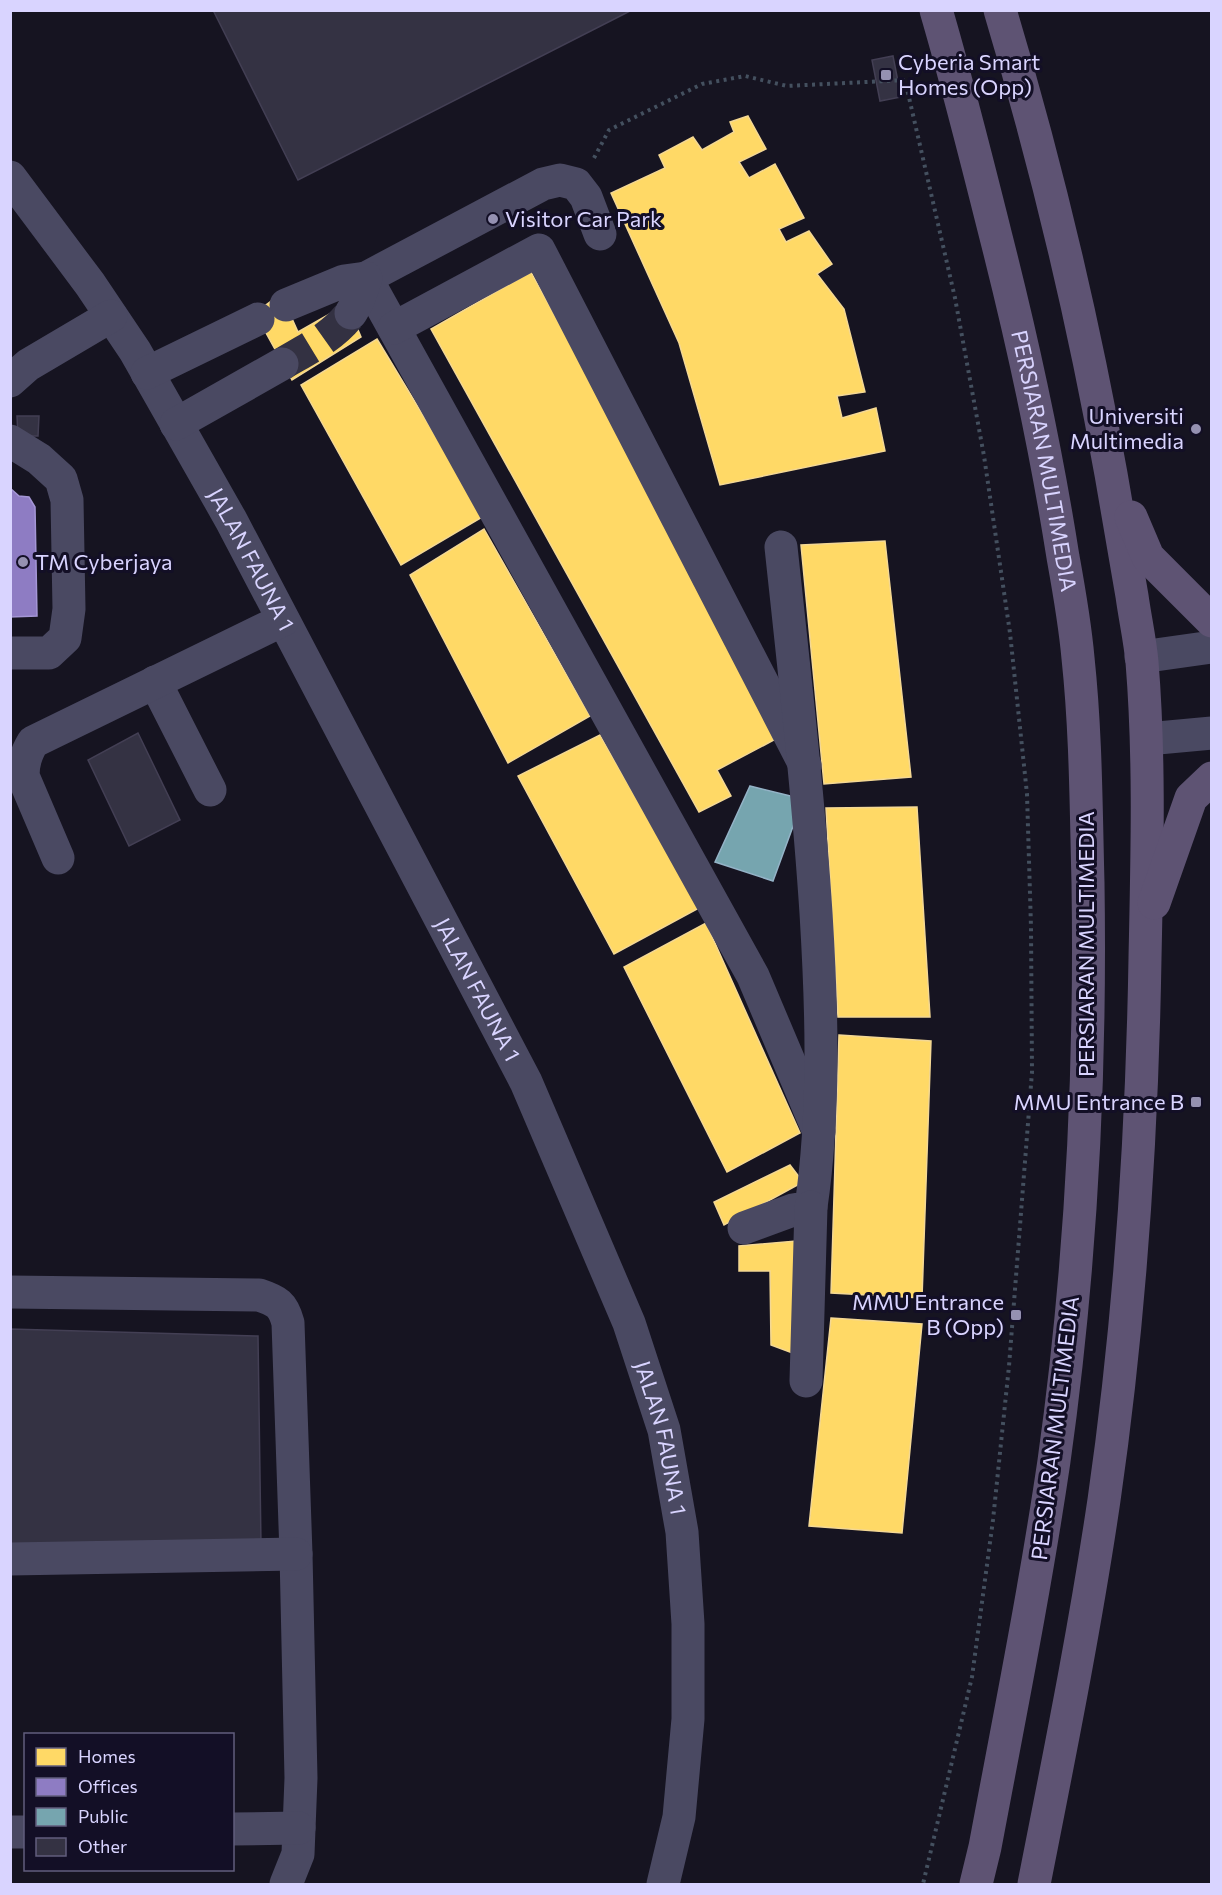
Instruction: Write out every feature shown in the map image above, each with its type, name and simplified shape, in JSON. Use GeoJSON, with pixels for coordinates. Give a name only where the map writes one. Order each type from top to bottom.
{"type":"FeatureCollection","features":[{"type":"Feature","properties":{"kind":"main road","name":"PERSIARAN MULTIMEDIA"},"geometry":{"type":"LineString","coordinates":[[936,10],[1005,274],[1052,484],[1078,657],[1084,742],[1087,857],[1089,970],[1087,1081],[1079,1225],[1068,1336],[1054,1458],[1037,1568],[985,1847],[976,1884]]}},
{"type":"Feature","properties":{"kind":"main road"},"geometry":{"type":"LineString","coordinates":[[1000,10],[1023,88],[1064,247],[1102,423],[1141,657],[1147,739],[1143,1079],[1134,1229],[1104,1497],[1082,1631],[1034,1884]]}},
{"type":"Feature","properties":{"kind":"main road"},"geometry":{"type":"LineString","coordinates":[[1102,423],[1125,501],[1148,557],[1212,621]]}},
{"type":"Feature","properties":{"kind":"main road"},"geometry":{"type":"LineString","coordinates":[[1146,926],[1191,798],[1212,778]]}},
{"type":"Feature","properties":{"kind":"street","name":"JALAN FAUNA 1"},"geometry":{"type":"LineString","coordinates":[[10,177],[84,275],[135,351],[231,520],[526,1082],[629,1323],[664,1430],[682,1532],[688,1624],[688,1719],[679,1816],[663,1884]]}},
{"type":"Feature","properties":{"kind":"street"},"geometry":{"type":"LineString","coordinates":[[147,373],[272,312],[344,281],[366,278],[543,184],[560,180],[576,184],[586,197],[600,234]]}},
{"type":"Feature","properties":{"kind":"street"},"geometry":{"type":"LineString","coordinates":[[394,328],[539,250],[805,765]]}},
{"type":"Feature","properties":{"kind":"street"},"geometry":{"type":"LineString","coordinates":[[351,313],[366,278]]}},
{"type":"Feature","properties":{"kind":"street"},"geometry":{"type":"LineString","coordinates":[[366,278],[753,976],[819,1132]]}},
{"type":"Feature","properties":{"kind":"street"},"geometry":{"type":"LineString","coordinates":[[10,381],[28,365],[111,316]]}},
{"type":"Feature","properties":{"kind":"street"},"geometry":{"type":"LineString","coordinates":[[176,424],[282,364]]}},
{"type":"Feature","properties":{"kind":"street"},"geometry":{"type":"LineString","coordinates":[[10,441],[39,459],[61,479],[67,500],[69,609],[65,638],[49,653],[10,653]]}},
{"type":"Feature","properties":{"kind":"street"},"geometry":{"type":"LineString","coordinates":[[781,547],[805,765],[820,973],[821,1077],[819,1132],[811,1207],[806,1381]]}},
{"type":"Feature","properties":{"kind":"street"},"geometry":{"type":"LineString","coordinates":[[58,858],[23,776],[26,753],[33,742],[283,620]]}},
{"type":"Feature","properties":{"kind":"street"},"geometry":{"type":"LineString","coordinates":[[1141,657],[1212,647]]}},
{"type":"Feature","properties":{"kind":"street"},"geometry":{"type":"LineString","coordinates":[[155,682],[210,790]]}},
{"type":"Feature","properties":{"kind":"street"},"geometry":{"type":"LineString","coordinates":[[1147,739],[1212,733]]}},
{"type":"Feature","properties":{"kind":"street"},"geometry":{"type":"LineString","coordinates":[[744,1228],[793,1210],[811,1207]]}},
{"type":"Feature","properties":{"kind":"street"},"geometry":{"type":"LineString","coordinates":[[10,1292],[259,1295],[274,1300],[285,1310],[288,1323],[296,1554],[301,1778],[298,1854],[286,1884]]}},
{"type":"Feature","properties":{"kind":"street"},"geometry":{"type":"LineString","coordinates":[[10,1559],[296,1554]]}},
{"type":"Feature","properties":{"kind":"street"},"geometry":{"type":"LineString","coordinates":[[234,1829],[299,1828]]}},
{"type":"Feature","properties":{"kind":"path"},"geometry":{"type":"LineString","coordinates":[[592,160],[609,130],[702,84],[745,76],[787,86],[905,80],[955,298],[984,456],[1010,633],[1027,794],[1032,1072],[1009,1366],[993,1520],[972,1677],[924,1884]]}},
{"type":"Feature","properties":{"kind":"building: Homes"},"geometry":{"type":"Polygon","coordinates":[[[748,116],[766,149],[739,162],[749,178],[775,164],[804,218],[779,229],[786,242],[809,231],[832,264],[817,274],[844,309],[865,392],[837,396],[842,418],[876,408],[885,451],[720,485],[679,343],[611,193],[665,168],[659,155],[693,137],[702,150],[734,132],[730,122],[748,116]]]}},
{"type":"Feature","properties":{"kind":"building: Homes"},"geometry":{"type":"Polygon","coordinates":[[[531,272],[743,660],[774,740],[717,770],[731,796],[699,812],[431,329],[531,272]]]}},
{"type":"Feature","properties":{"kind":"building: Homes"},"geometry":{"type":"Polygon","coordinates":[[[281,294],[298,332],[347,304],[361,337],[292,380],[255,313],[281,294]]]}},
{"type":"Feature","properties":{"kind":"building: Homes"},"geometry":{"type":"Polygon","coordinates":[[[377,339],[484,516],[401,565],[301,385],[377,339]]]}},
{"type":"Feature","properties":{"kind":"building: Homes"},"geometry":{"type":"Polygon","coordinates":[[[484,529],[590,716],[508,763],[410,575],[484,529]]]}},
{"type":"Feature","properties":{"kind":"building: Homes"},"geometry":{"type":"Polygon","coordinates":[[[885,541],[911,777],[824,784],[801,545],[885,541]]]}},
{"type":"Feature","properties":{"kind":"building: Homes"},"geometry":{"type":"Polygon","coordinates":[[[600,735],[699,908],[614,954],[518,776],[600,735]]]}},
{"type":"Feature","properties":{"kind":"building: Homes"},"geometry":{"type":"Polygon","coordinates":[[[917,807],[930,1017],[838,1017],[826,808],[917,807]]]}},
{"type":"Feature","properties":{"kind":"building: Homes"},"geometry":{"type":"Polygon","coordinates":[[[706,923],[800,1133],[727,1172],[624,967],[706,923]]]}},
{"type":"Feature","properties":{"kind":"building: Homes"},"geometry":{"type":"Polygon","coordinates":[[[839,1035],[931,1041],[922,1298],[831,1293],[839,1035]]]}},
{"type":"Feature","properties":{"kind":"building: Homes"},"geometry":{"type":"Polygon","coordinates":[[[790,1165],[803,1182],[724,1225],[714,1202],[790,1165]]]}},
{"type":"Feature","properties":{"kind":"building: Homes"},"geometry":{"type":"Polygon","coordinates":[[[796,1241],[795,1354],[771,1345],[770,1271],[739,1271],[739,1246],[796,1241]]]}},
{"type":"Feature","properties":{"kind":"building: Homes"},"geometry":{"type":"Polygon","coordinates":[[[831,1318],[922,1324],[902,1533],[809,1526],[831,1318]]]}},
{"type":"Feature","properties":{"kind":"building: Offices","name":"TM Cyberjaya"},"geometry":{"type":"Polygon","coordinates":[[[10,488],[19,496],[29,497],[35,507],[37,616],[10,617],[10,488]]]}},
{"type":"Feature","properties":{"kind":"building: Public"},"geometry":{"type":"Polygon","coordinates":[[[750,786],[803,799],[773,881],[715,862],[750,786]]]}},
{"type":"Feature","properties":{"kind":"building: Other"},"geometry":{"type":"Polygon","coordinates":[[[213,10],[632,10],[298,180],[213,10]]]}},
{"type":"Feature","properties":{"kind":"building: Other"},"geometry":{"type":"Polygon","coordinates":[[[893,56],[901,97],[880,101],[872,60],[893,56]]]}},
{"type":"Feature","properties":{"kind":"building: Other"},"geometry":{"type":"Polygon","coordinates":[[[17,416],[39,416],[38,436],[18,436],[17,416]]]}},
{"type":"Feature","properties":{"kind":"building: Other"},"geometry":{"type":"Polygon","coordinates":[[[138,733],[180,820],[129,846],[88,760],[138,733]]]}},
{"type":"Feature","properties":{"kind":"building: Other"},"geometry":{"type":"Polygon","coordinates":[[[10,1329],[258,1336],[261,1545],[10,1545],[10,1329]]]}},
{"type":"Feature","properties":{"kind":"tunnel"},"geometry":{"type":"LineString","coordinates":[[282,364],[328,336],[351,313]]}},
{"type":"Feature","properties":{"kind":"place","name":"Cyberia Smart Homes (Opp)"},"geometry":{"type":"Point","coordinates":[886,75]}},
{"type":"Feature","properties":{"kind":"place","name":"Visitor Car Park"},"geometry":{"type":"Point","coordinates":[493,219]}},
{"type":"Feature","properties":{"kind":"place","name":"Universiti Multimedia"},"geometry":{"type":"Point","coordinates":[1196,429]}},
{"type":"Feature","properties":{"kind":"place","name":"TM Cyberjaya"},"geometry":{"type":"Point","coordinates":[23,562]}},
{"type":"Feature","properties":{"kind":"place","name":"MMU Entrance B"},"geometry":{"type":"Point","coordinates":[1196,1102]}},
{"type":"Feature","properties":{"kind":"place","name":"MMU Entrance B (Opp)"},"geometry":{"type":"Point","coordinates":[1016,1315]}}]}
